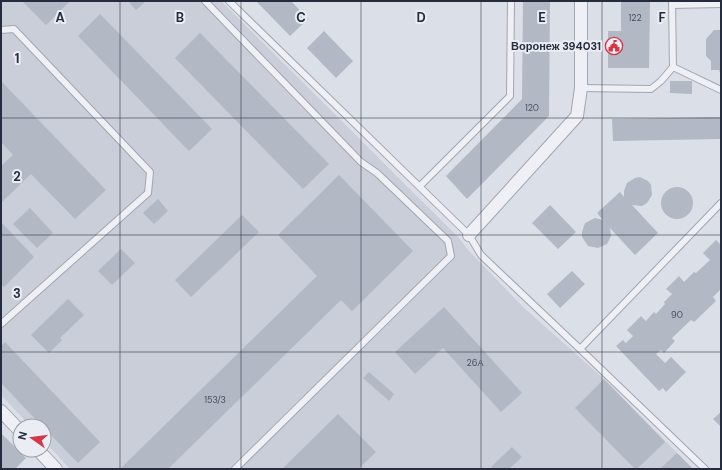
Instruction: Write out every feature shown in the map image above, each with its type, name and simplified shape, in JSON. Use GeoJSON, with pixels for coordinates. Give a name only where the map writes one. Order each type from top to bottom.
{"type":"FeatureCollection","features":[{"type":"Feature","properties":{"kind":"street"},"geometry":{"type":"LineString","coordinates":[[469,235],[577,116],[581,88],[581,1]]}},
{"type":"Feature","properties":{"kind":"street"},"geometry":{"type":"LineString","coordinates":[[1,411],[12,423]]}},
{"type":"Feature","properties":{"kind":"street"},"geometry":{"type":"LineString","coordinates":[[46,458],[56,469]]}},
{"type":"Feature","properties":{"kind":"lane"},"geometry":{"type":"LineString","coordinates":[[205,1],[361,162],[377,173],[448,241],[450,256],[235,469]]}},
{"type":"Feature","properties":{"kind":"lane"},"geometry":{"type":"LineString","coordinates":[[229,1],[469,235],[481,255],[705,469]]}},
{"type":"Feature","properties":{"kind":"lane"},"geometry":{"type":"LineString","coordinates":[[420,186],[510,96],[511,1]]}},
{"type":"Feature","properties":{"kind":"lane"},"geometry":{"type":"LineString","coordinates":[[581,88],[651,89],[674,67],[672,3],[721,4]]}},
{"type":"Feature","properties":{"kind":"lane"},"geometry":{"type":"LineString","coordinates":[[1,30],[14,29],[150,172],[148,193],[1,324]]}},
{"type":"Feature","properties":{"kind":"lane"},"geometry":{"type":"LineString","coordinates":[[674,67],[721,90]]}},
{"type":"Feature","properties":{"kind":"lane"},"geometry":{"type":"LineString","coordinates":[[580,349],[721,203]]}},
{"type":"Feature","properties":{"kind":"shaded area"},"geometry":{"type":"Polygon","coordinates":[[[1,1],[221,1],[458,237],[469,251],[523,307],[604,379],[693,469],[70,469],[52,450],[52,418],[23,418],[1,395],[1,1]]]}},
{"type":"Feature","properties":{"kind":"building"},"geometry":{"type":"Polygon","coordinates":[[[22,1],[70,1],[46,25],[22,1]]]}},
{"type":"Feature","properties":{"kind":"building"},"geometry":{"type":"Polygon","coordinates":[[[128,1],[146,1],[136,10],[128,1]]]}},
{"type":"Feature","properties":{"kind":"building"},"geometry":{"type":"Polygon","coordinates":[[[256,1],[291,1],[308,19],[290,36],[256,1]]]}},
{"type":"Feature","properties":{"kind":"building"},"geometry":{"type":"Polygon","coordinates":[[[523,1],[550,1],[549,116],[467,199],[446,176],[522,99],[523,1]]]}},
{"type":"Feature","properties":{"kind":"building"},"geometry":{"type":"Polygon","coordinates":[[[621,1],[650,1],[649,68],[608,68],[608,31],[621,31],[621,1]]]}},
{"type":"Feature","properties":{"kind":"building"},"geometry":{"type":"Polygon","coordinates":[[[100,14],[212,129],[189,151],[78,36],[100,14]]]}},
{"type":"Feature","properties":{"kind":"building"},"geometry":{"type":"Polygon","coordinates":[[[714,30],[721,30],[721,75],[719,70],[711,70],[711,61],[706,56],[706,39],[714,30]]]}},
{"type":"Feature","properties":{"kind":"building"},"geometry":{"type":"Polygon","coordinates":[[[324,31],[353,61],[336,78],[307,48],[324,31]]]}},
{"type":"Feature","properties":{"kind":"building"},"geometry":{"type":"Polygon","coordinates":[[[200,33],[329,164],[303,189],[175,58],[200,33]]]}},
{"type":"Feature","properties":{"kind":"building"},"geometry":{"type":"Polygon","coordinates":[[[1,81],[106,190],[75,219],[31,174],[1,203],[1,166],[13,155],[1,142],[1,81]]]}},
{"type":"Feature","properties":{"kind":"building"},"geometry":{"type":"Polygon","coordinates":[[[670,81],[692,81],[692,94],[670,93],[670,81]]]}},
{"type":"Feature","properties":{"kind":"building"},"geometry":{"type":"Polygon","coordinates":[[[721,117],[721,139],[613,141],[612,119],[721,117]]]}},
{"type":"Feature","properties":{"kind":"building"},"geometry":{"type":"Polygon","coordinates":[[[339,175],[413,251],[352,311],[341,300],[168,469],[120,469],[317,276],[278,235],[339,175]]]}},
{"type":"Feature","properties":{"kind":"building"},"geometry":{"type":"Polygon","coordinates":[[[640,177],[648,181],[651,185],[652,195],[647,203],[642,206],[632,205],[658,233],[635,255],[610,228],[611,236],[607,244],[598,248],[588,246],[582,237],[585,223],[595,218],[603,220],[597,213],[620,192],[624,197],[624,191],[627,183],[640,177]]]}},
{"type":"Feature","properties":{"kind":"building"},"geometry":{"type":"Polygon","coordinates":[[[674,187],[680,187],[690,194],[693,203],[692,209],[686,216],[680,219],[674,219],[664,212],[661,206],[661,200],[668,190],[674,187]]]}},
{"type":"Feature","properties":{"kind":"building"},"geometry":{"type":"Polygon","coordinates":[[[158,199],[168,211],[154,224],[143,213],[158,199]]]}},
{"type":"Feature","properties":{"kind":"building"},"geometry":{"type":"Polygon","coordinates":[[[550,205],[576,232],[558,249],[532,223],[550,205]]]}},
{"type":"Feature","properties":{"kind":"building"},"geometry":{"type":"Polygon","coordinates":[[[30,208],[53,233],[37,248],[13,224],[30,208]]]}},
{"type":"Feature","properties":{"kind":"building"},"geometry":{"type":"Polygon","coordinates":[[[242,215],[259,232],[191,297],[175,280],[242,215]]]}},
{"type":"Feature","properties":{"kind":"building"},"geometry":{"type":"Polygon","coordinates":[[[1,222],[34,257],[4,287],[1,284],[1,222]]]}},
{"type":"Feature","properties":{"kind":"building"},"geometry":{"type":"Polygon","coordinates":[[[716,240],[721,245],[721,289],[713,297],[716,301],[694,322],[691,320],[672,338],[675,341],[664,353],[661,350],[656,354],[665,363],[671,357],[686,372],[666,392],[663,388],[659,391],[616,346],[623,340],[626,343],[633,336],[627,330],[641,316],[646,321],[654,312],[656,314],[665,304],[664,302],[672,294],[666,289],[679,276],[684,282],[710,260],[703,253],[716,240]]]}},
{"type":"Feature","properties":{"kind":"building"},"geometry":{"type":"Polygon","coordinates":[[[121,249],[135,263],[112,285],[98,271],[121,249]]]}},
{"type":"Feature","properties":{"kind":"building"},"geometry":{"type":"Polygon","coordinates":[[[572,271],[585,284],[560,308],[547,294],[572,271]]]}},
{"type":"Feature","properties":{"kind":"building"},"geometry":{"type":"Polygon","coordinates":[[[68,299],[84,315],[60,338],[62,340],[49,353],[31,335],[68,299]]]}},
{"type":"Feature","properties":{"kind":"building"},"geometry":{"type":"Polygon","coordinates":[[[444,307],[522,393],[501,412],[443,348],[415,374],[395,352],[444,307]]]}},
{"type":"Feature","properties":{"kind":"building"},"geometry":{"type":"Polygon","coordinates":[[[5,342],[100,442],[78,463],[52,436],[52,418],[34,418],[1,383],[1,346],[5,342]]]}},
{"type":"Feature","properties":{"kind":"building"},"geometry":{"type":"Polygon","coordinates":[[[369,372],[394,394],[389,401],[363,378],[369,372]]]}},
{"type":"Feature","properties":{"kind":"building"},"geometry":{"type":"Polygon","coordinates":[[[604,379],[665,442],[637,469],[635,469],[575,408],[604,379]]]}},
{"type":"Feature","properties":{"kind":"building"},"geometry":{"type":"Polygon","coordinates":[[[721,412],[721,427],[713,419],[721,412]]]}},
{"type":"Feature","properties":{"kind":"building"},"geometry":{"type":"Polygon","coordinates":[[[338,414],[376,452],[358,469],[282,469],[338,414]]]}},
{"type":"Feature","properties":{"kind":"building"},"geometry":{"type":"Polygon","coordinates":[[[1,433],[12,444],[12,458],[26,458],[15,469],[1,469],[1,433]]]}},
{"type":"Feature","properties":{"kind":"building"},"geometry":{"type":"Polygon","coordinates":[[[512,447],[522,457],[509,469],[493,469],[491,467],[512,447]]]}},
{"type":"Feature","properties":{"kind":"building"},"geometry":{"type":"Polygon","coordinates":[[[677,453],[693,469],[660,469],[677,453]]]}},
{"type":"Feature","properties":{"kind":"place","name":"Воронеж 394031"},"geometry":{"type":"Point","coordinates":[614,46]}}]}
